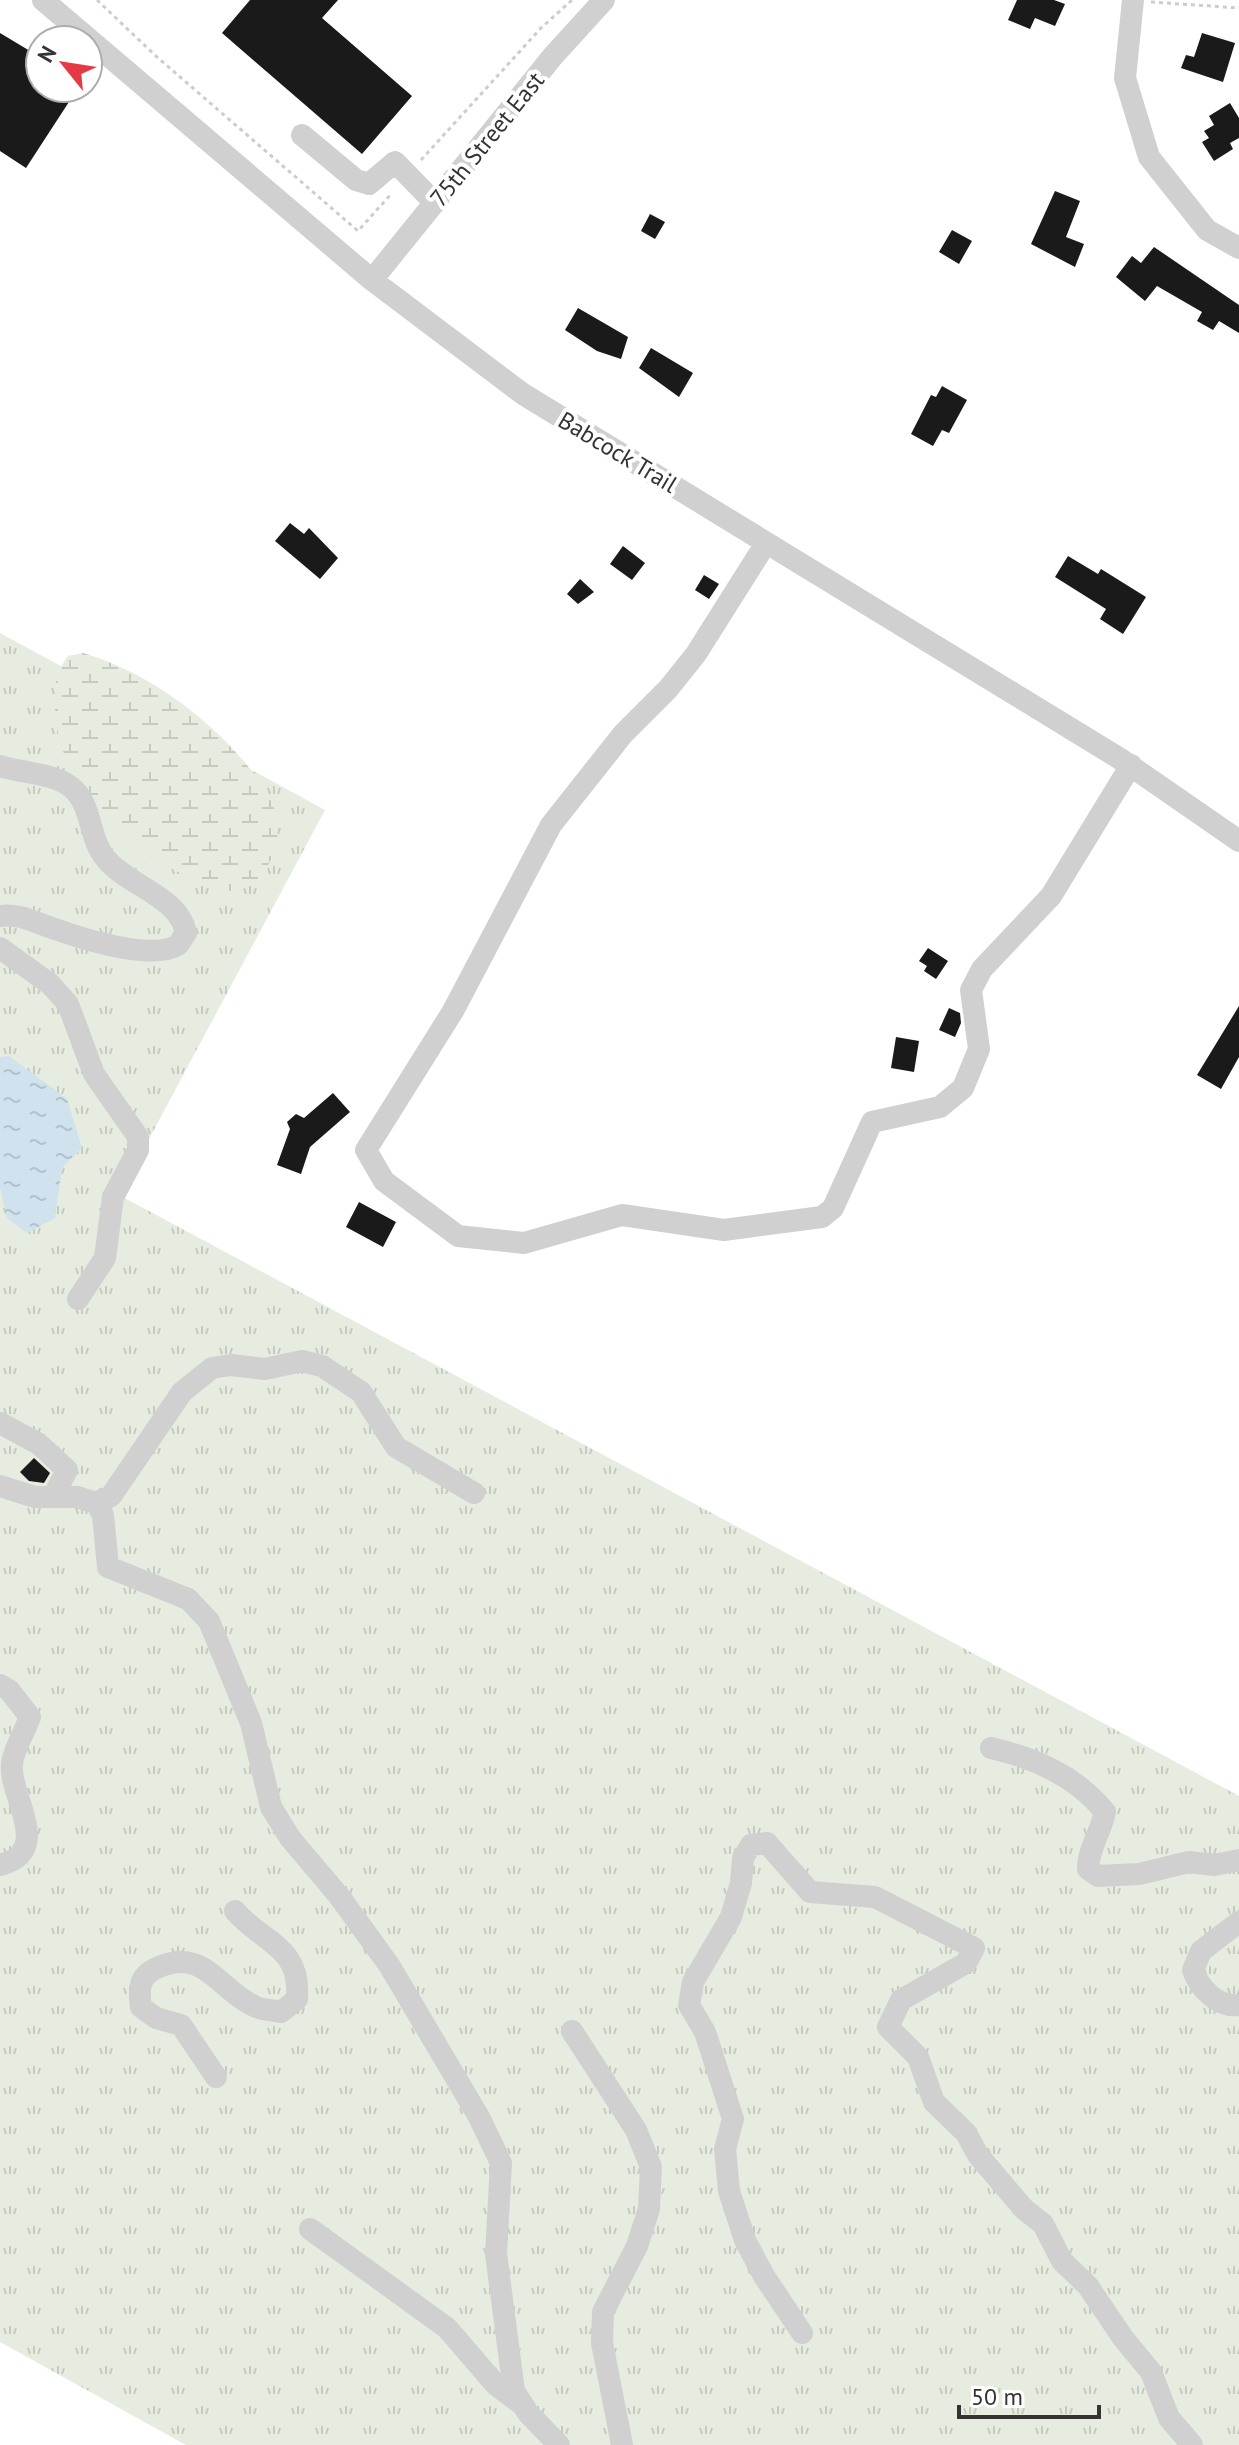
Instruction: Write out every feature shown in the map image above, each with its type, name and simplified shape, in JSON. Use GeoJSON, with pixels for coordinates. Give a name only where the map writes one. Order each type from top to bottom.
{"type":"FeatureCollection","features":[{"type":"Feature","properties":{"kind":"street","name":"Babcock Trail"},"geometry":{"type":"LineString","coordinates":[[43,0],[372,280],[523,394],[1131,765],[1239,841]]}},
{"type":"Feature","properties":{"kind":"street","name":"75th Street East"},"geometry":{"type":"LineString","coordinates":[[372,280],[553,56],[604,0]]}},
{"type":"Feature","properties":{"kind":"street"},"geometry":{"type":"LineString","coordinates":[[1133,0],[1125,78],[1149,157],[1207,230],[1239,248]]}},
{"type":"Feature","properties":{"kind":"street"},"geometry":{"type":"LineString","coordinates":[[302,135],[356,180],[369,184],[395,162],[435,203]]}},
{"type":"Feature","properties":{"kind":"street"},"geometry":{"type":"LineString","coordinates":[[766,543],[696,654],[668,689],[623,734],[551,825],[453,1011],[366,1150],[384,1181],[458,1236],[524,1243],[622,1215],[724,1230],[822,1217],[833,1208],[872,1122],[940,1107],[963,1088],[979,1049],[971,990],[982,969],[1051,896],[1131,765]]}},
{"type":"Feature","properties":{"kind":"street"},"geometry":{"type":"LineString","coordinates":[[0,766],[62,782],[75,790],[101,854],[123,876],[174,909],[186,933],[178,945],[157,952],[88,939],[16,915],[0,916]]}},
{"type":"Feature","properties":{"kind":"street"},"geometry":{"type":"LineString","coordinates":[[0,948],[50,984],[68,1004],[94,1074],[138,1137],[138,1150],[113,1197],[105,1258],[78,1299]]}},
{"type":"Feature","properties":{"kind":"street"},"geometry":{"type":"LineString","coordinates":[[96,1503],[111,1496],[182,1392],[212,1368],[231,1365],[265,1369],[302,1361],[322,1366],[361,1392],[396,1447],[474,1493]]}},
{"type":"Feature","properties":{"kind":"street"},"geometry":{"type":"LineString","coordinates":[[0,1423],[39,1444],[67,1470],[53,1497]]}},
{"type":"Feature","properties":{"kind":"street"},"geometry":{"type":"LineString","coordinates":[[0,1486],[35,1497],[77,1497],[96,1503],[103,1515],[108,1567],[188,1599],[209,1621],[251,1723],[271,1807],[290,1838],[339,1896],[389,1965],[479,2117],[501,2163],[496,2254],[499,2297],[514,2391],[524,2407]]}},
{"type":"Feature","properties":{"kind":"street"},"geometry":{"type":"LineString","coordinates":[[0,1685],[9,1690],[30,1717],[12,1763],[14,1788],[28,1823],[24,1846],[12,1862],[0,1865]]}},
{"type":"Feature","properties":{"kind":"street"},"geometry":{"type":"LineString","coordinates":[[991,1748],[1037,1761],[1061,1773],[1094,1798],[1105,1812],[1101,1834],[1088,1857],[1088,1869],[1098,1876],[1139,1874],[1189,1862],[1214,1865],[1239,1860]]}},
{"type":"Feature","properties":{"kind":"street"},"geometry":{"type":"LineString","coordinates":[[802,2333],[764,2276],[745,2240],[729,2191],[726,2163],[725,2149],[733,2119],[705,2032],[689,2005],[693,1982],[731,1917],[741,1883],[743,1858],[751,1845],[767,1843],[810,1892],[875,1897],[974,1948],[966,1963],[922,1985],[901,2000],[888,2027],[918,2057],[934,2102],[966,2133],[978,2155],[1024,2209],[1043,2224],[1062,2261],[1088,2286],[1123,2338],[1151,2372],[1169,2418],[1192,2445]]}},
{"type":"Feature","properties":{"kind":"street"},"geometry":{"type":"LineString","coordinates":[[216,2077],[181,2025],[156,2018],[141,2007],[138,1987],[148,1971],[177,1959],[200,1965],[256,2007],[281,2012],[297,1999],[299,1978],[294,1966],[288,1955],[250,1929],[235,1911]]}},
{"type":"Feature","properties":{"kind":"street"},"geometry":{"type":"LineString","coordinates":[[1239,1922],[1201,1951],[1193,1970],[1198,1984],[1211,1995],[1230,2006],[1239,2005]]}},
{"type":"Feature","properties":{"kind":"street"},"geometry":{"type":"LineString","coordinates":[[572,2031],[636,2130],[651,2167],[649,2209],[637,2246],[603,2312],[602,2343],[622,2445]]}},
{"type":"Feature","properties":{"kind":"street"},"geometry":{"type":"LineString","coordinates":[[310,2229],[447,2328],[496,2385],[524,2407],[559,2445]]}},
{"type":"Feature","properties":{"kind":"path"},"geometry":{"type":"LineString","coordinates":[[97,0],[157,57],[358,231],[541,28],[572,0]]}},
{"type":"Feature","properties":{"kind":"path"},"geometry":{"type":"LineString","coordinates":[[1133,0],[1239,8]]}},
{"type":"Feature","properties":{"kind":"green space"},"geometry":{"type":"Polygon","coordinates":[[[0,633],[325,810],[119,1195],[1239,1796],[1239,2445],[186,2445],[0,2342],[0,633]]]}},
{"type":"Feature","properties":{"kind":"green space"},"geometry":{"type":"Polygon","coordinates":[[[83,653],[130,672],[175,699],[216,732],[258,780],[274,808],[278,829],[272,858],[251,885],[233,891],[221,890],[167,866],[119,832],[81,788],[59,736],[55,694],[58,675],[68,656],[83,653]]]}},
{"type":"Feature","properties":{"kind":"water"},"geometry":{"type":"Polygon","coordinates":[[[9,1056],[67,1099],[82,1148],[62,1168],[55,1218],[27,1233],[7,1218],[0,1187],[0,1057],[9,1056]]]}},
{"type":"Feature","properties":{"kind":"building"},"geometry":{"type":"Polygon","coordinates":[[[250,0],[338,0],[322,18],[412,96],[362,154],[222,33],[250,0]]]}},
{"type":"Feature","properties":{"kind":"building"},"geometry":{"type":"Polygon","coordinates":[[[1017,0],[1054,0],[1065,4],[1055,26],[1035,18],[1030,29],[1008,20],[1017,0]]]}},
{"type":"Feature","properties":{"kind":"building"},"geometry":{"type":"Polygon","coordinates":[[[0,33],[24,47],[24,104],[68,104],[26,168],[0,151],[0,33]]]}},
{"type":"Feature","properties":{"kind":"building"},"geometry":{"type":"Polygon","coordinates":[[[1202,33],[1235,43],[1223,82],[1181,68],[1186,55],[1194,57],[1202,33]]]}},
{"type":"Feature","properties":{"kind":"building"},"geometry":{"type":"Polygon","coordinates":[[[1230,103],[1239,118],[1239,138],[1230,143],[1233,149],[1214,161],[1202,142],[1209,138],[1204,131],[1214,125],[1209,116],[1230,103]]]}},
{"type":"Feature","properties":{"kind":"building"},"geometry":{"type":"Polygon","coordinates":[[[1055,191],[1080,201],[1066,237],[1084,244],[1075,267],[1031,244],[1055,191]]]}},
{"type":"Feature","properties":{"kind":"building"},"geometry":{"type":"Polygon","coordinates":[[[650,214],[665,222],[655,239],[641,231],[650,214]]]}},
{"type":"Feature","properties":{"kind":"building"},"geometry":{"type":"Polygon","coordinates":[[[952,230],[972,241],[959,264],[939,252],[952,230]]]}},
{"type":"Feature","properties":{"kind":"building"},"geometry":{"type":"Polygon","coordinates":[[[1154,247],[1239,305],[1239,333],[1219,321],[1213,330],[1197,321],[1202,312],[1157,286],[1145,301],[1116,277],[1132,256],[1141,263],[1154,247]]]}},
{"type":"Feature","properties":{"kind":"building"},"geometry":{"type":"Polygon","coordinates":[[[578,308],[628,337],[621,359],[597,351],[565,330],[578,308]]]}},
{"type":"Feature","properties":{"kind":"building"},"geometry":{"type":"Polygon","coordinates":[[[651,348],[693,373],[679,397],[639,368],[651,348]]]}},
{"type":"Feature","properties":{"kind":"building"},"geometry":{"type":"Polygon","coordinates":[[[942,386],[967,400],[949,433],[942,430],[933,446],[911,434],[931,395],[936,397],[942,386]]]}},
{"type":"Feature","properties":{"kind":"building"},"geometry":{"type":"Polygon","coordinates":[[[290,523],[304,534],[309,528],[338,558],[320,579],[275,541],[290,523]]]}},
{"type":"Feature","properties":{"kind":"building"},"geometry":{"type":"Polygon","coordinates":[[[623,546],[645,563],[632,580],[610,564],[623,546]]]}},
{"type":"Feature","properties":{"kind":"building"},"geometry":{"type":"Polygon","coordinates":[[[1068,556],[1098,574],[1101,569],[1146,597],[1123,634],[1100,619],[1106,609],[1055,577],[1068,556]]]}},
{"type":"Feature","properties":{"kind":"building"},"geometry":{"type":"Polygon","coordinates":[[[704,575],[719,584],[709,599],[695,590],[704,575]]]}},
{"type":"Feature","properties":{"kind":"building"},"geometry":{"type":"Polygon","coordinates":[[[580,579],[594,592],[578,604],[567,594],[580,579]]]}},
{"type":"Feature","properties":{"kind":"building"},"geometry":{"type":"Polygon","coordinates":[[[928,948],[948,961],[936,979],[924,971],[927,966],[919,961],[928,948]]]}},
{"type":"Feature","properties":{"kind":"building"},"geometry":{"type":"Polygon","coordinates":[[[1239,1006],[1239,1057],[1221,1089],[1197,1075],[1239,1006]]]}},
{"type":"Feature","properties":{"kind":"building"},"geometry":{"type":"Polygon","coordinates":[[[949,1008],[960,1013],[961,1023],[955,1037],[939,1030],[949,1008]]]}},
{"type":"Feature","properties":{"kind":"building"},"geometry":{"type":"Polygon","coordinates":[[[896,1037],[919,1041],[914,1072],[891,1068],[896,1037]]]}},
{"type":"Feature","properties":{"kind":"building"},"geometry":{"type":"Polygon","coordinates":[[[333,1093],[350,1112],[310,1147],[301,1174],[277,1165],[290,1129],[287,1122],[296,1114],[304,1118],[333,1093]]]}},
{"type":"Feature","properties":{"kind":"building"},"geometry":{"type":"Polygon","coordinates":[[[359,1202],[396,1222],[383,1247],[346,1227],[359,1202]]]}},
{"type":"Feature","properties":{"kind":"building"},"geometry":{"type":"Polygon","coordinates":[[[34,1458],[50,1473],[44,1483],[29,1481],[20,1472],[34,1458]]]}}]}
